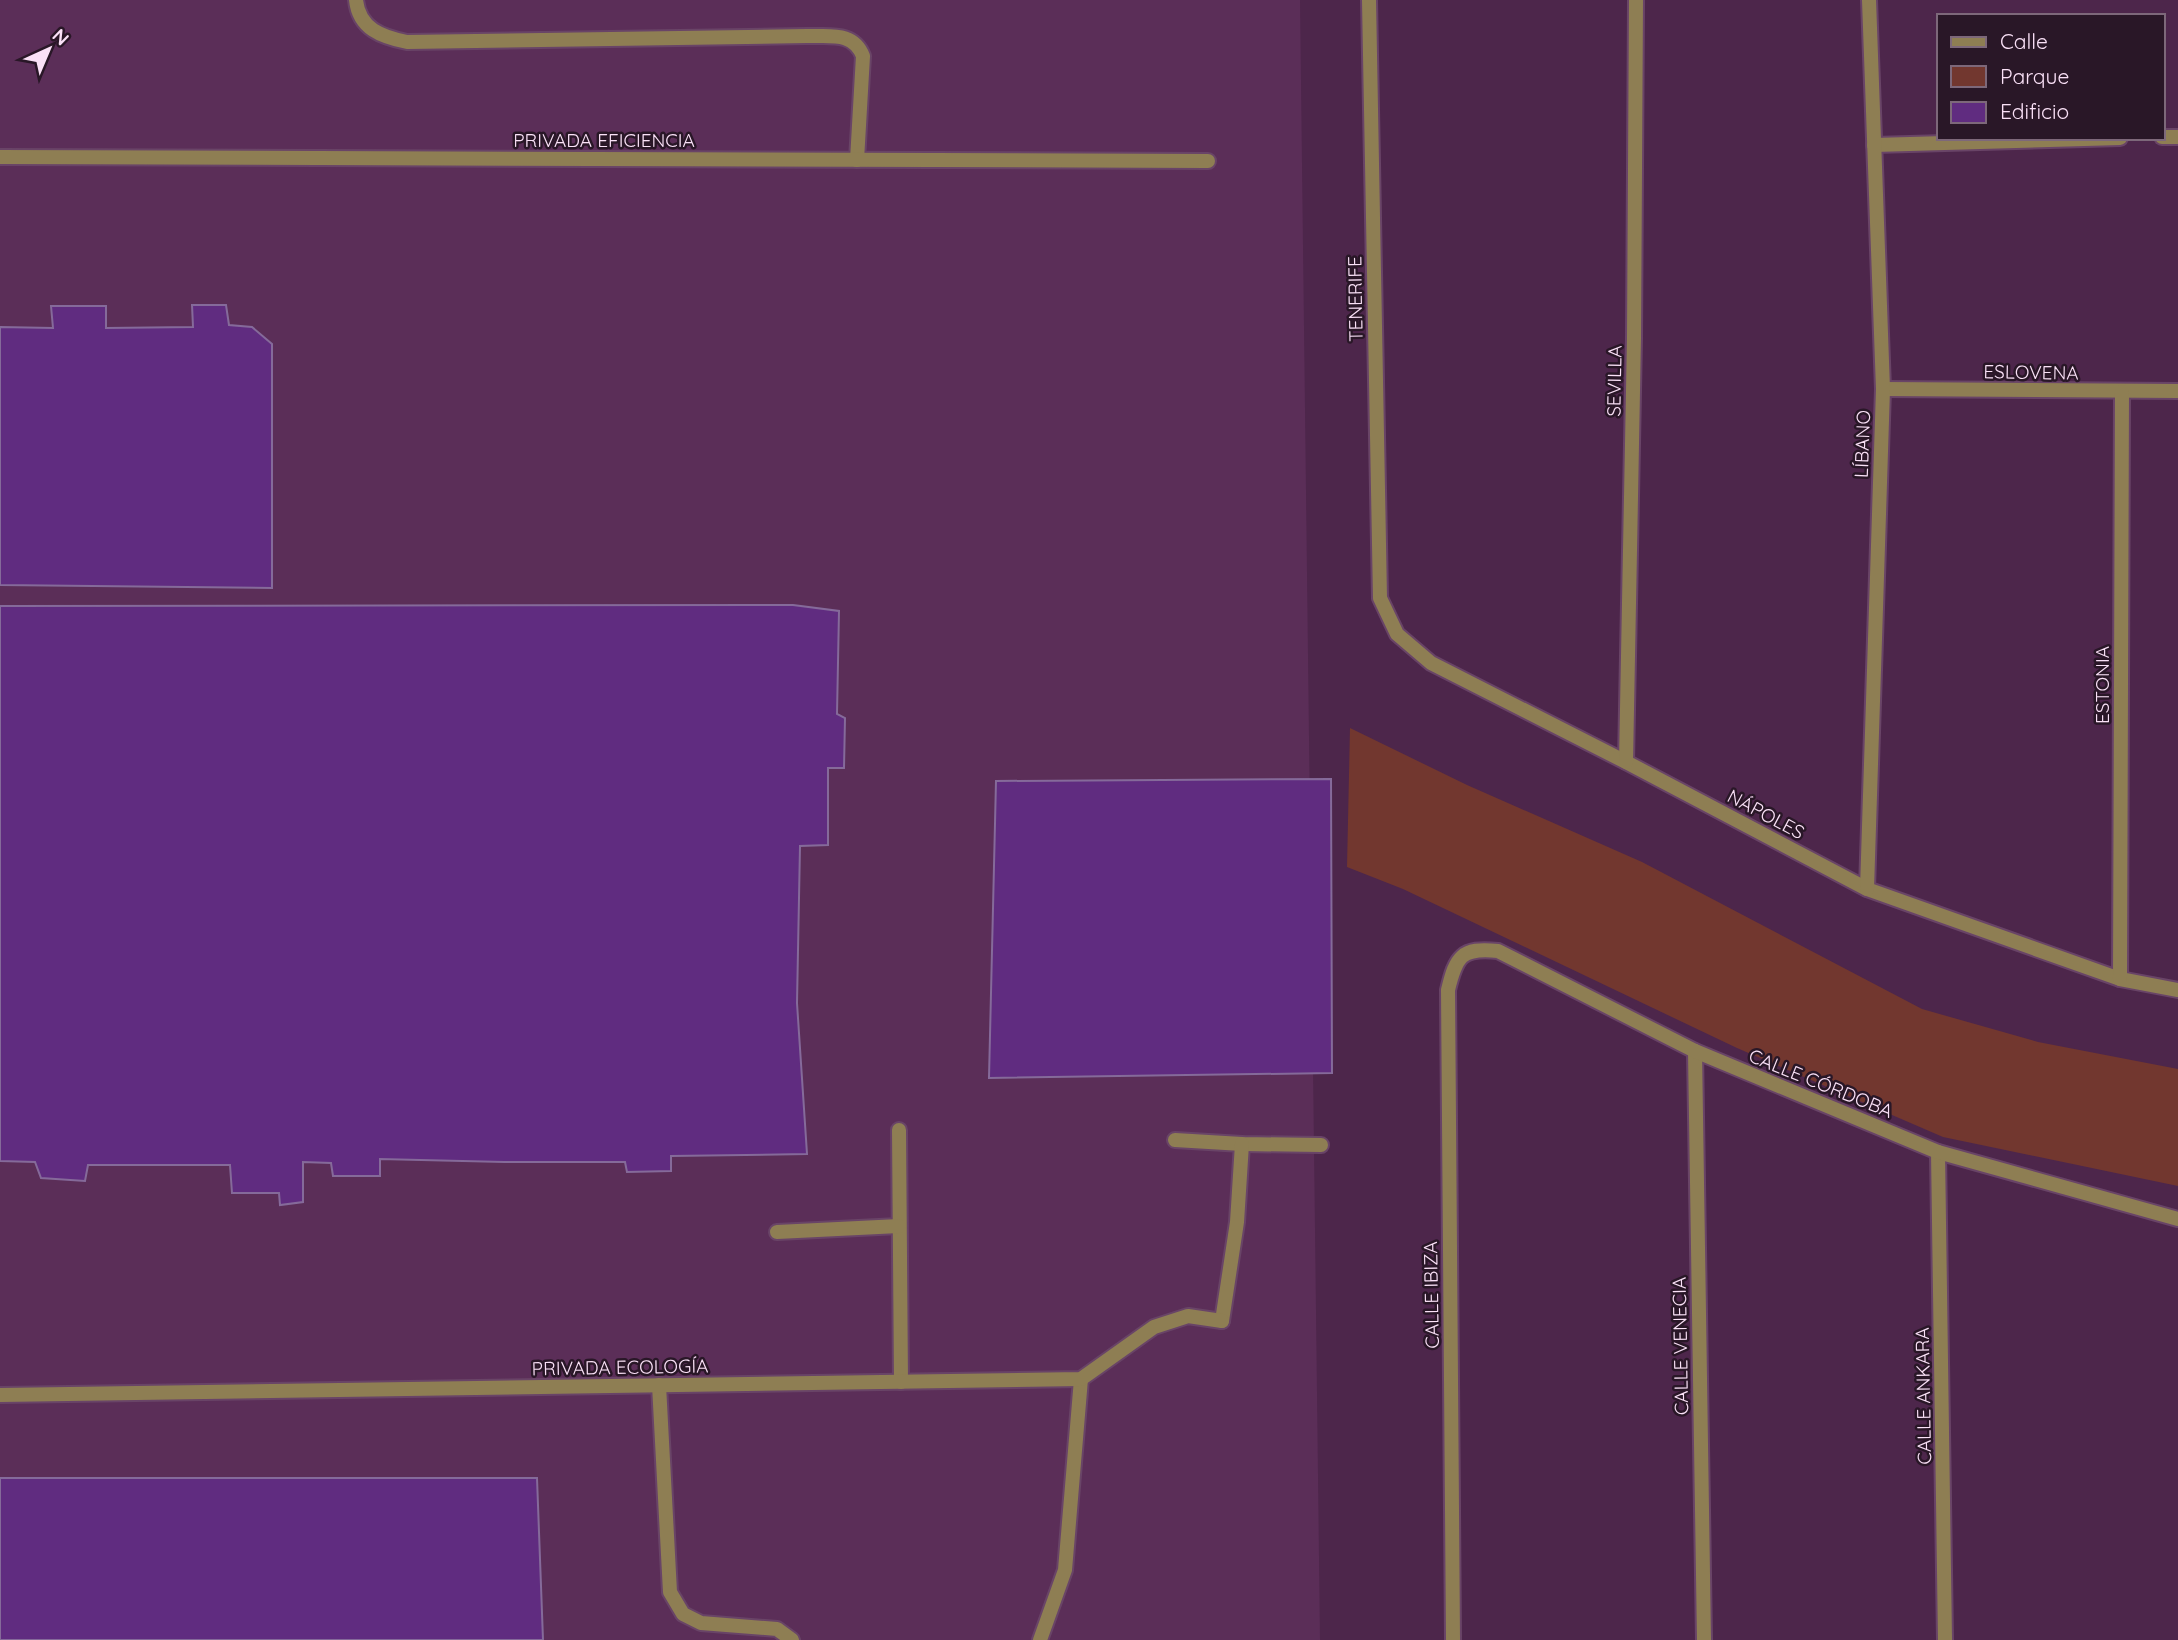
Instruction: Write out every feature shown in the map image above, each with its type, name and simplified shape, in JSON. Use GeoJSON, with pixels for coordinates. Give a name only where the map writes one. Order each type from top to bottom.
{"type":"FeatureCollection","features":[{"type":"Feature","properties":{"kind":"street"},"geometry":{"type":"LineString","coordinates":[[356,0],[364,23],[381,35],[407,43],[807,36],[848,38],[859,47],[863,56],[857,160]]}},
{"type":"Feature","properties":{"kind":"street","name":"TENERIFE"},"geometry":{"type":"LineString","coordinates":[[1369,0],[1380,598]]}},
{"type":"Feature","properties":{"kind":"street","name":"SEVILLA"},"geometry":{"type":"LineString","coordinates":[[1626,762],[1636,0]]}},
{"type":"Feature","properties":{"kind":"street","name":"LÍBANO"},"geometry":{"type":"LineString","coordinates":[[1867,889],[1883,389],[1869,0]]}},
{"type":"Feature","properties":{"kind":"street"},"geometry":{"type":"LineString","coordinates":[[1874,145],[2050,140]]}},
{"type":"Feature","properties":{"kind":"street","name":"PRIVADA EFICIENCIA"},"geometry":{"type":"LineString","coordinates":[[0,157],[1208,161]]}},
{"type":"Feature","properties":{"kind":"street","name":"ESLOVENA"},"geometry":{"type":"LineString","coordinates":[[1883,389],[2178,391]]}},
{"type":"Feature","properties":{"kind":"street","name":"ESTONIA"},"geometry":{"type":"LineString","coordinates":[[2120,979],[2122,392]]}},
{"type":"Feature","properties":{"kind":"street","name":"NÁPOLES"},"geometry":{"type":"LineString","coordinates":[[1380,598],[1397,634],[1431,663],[1867,889],[2120,979],[2178,990]]}},
{"type":"Feature","properties":{"kind":"street","name":"CALLE CÓRDOBA"},"geometry":{"type":"LineString","coordinates":[[1464,954],[1478,949],[1498,951],[1695,1051],[1938,1152],[2178,1219]]}},
{"type":"Feature","properties":{"kind":"street","name":"CALLE IBIZA"},"geometry":{"type":"LineString","coordinates":[[1453,1640],[1448,990],[1454,967],[1464,954]]}},
{"type":"Feature","properties":{"kind":"street","name":"CALLE VENECIA"},"geometry":{"type":"LineString","coordinates":[[1695,1051],[1704,1640]]}},
{"type":"Feature","properties":{"kind":"street"},"geometry":{"type":"LineString","coordinates":[[899,1130],[901,1382]]}},
{"type":"Feature","properties":{"kind":"street"},"geometry":{"type":"LineString","coordinates":[[1175,1140],[1242,1144],[1321,1144]]}},
{"type":"Feature","properties":{"kind":"street"},"geometry":{"type":"LineString","coordinates":[[1040,1640],[1065,1570],[1081,1379],[1154,1327],[1188,1316],[1222,1321],[1237,1223],[1242,1144]]}},
{"type":"Feature","properties":{"kind":"street","name":"CALLE ANKARA"},"geometry":{"type":"LineString","coordinates":[[1938,1152],[1945,1640]]}},
{"type":"Feature","properties":{"kind":"street"},"geometry":{"type":"LineString","coordinates":[[777,1232],[899,1226]]}},
{"type":"Feature","properties":{"kind":"street","name":"PRIVADA ECOLOGÍA"},"geometry":{"type":"LineString","coordinates":[[0,1395],[1081,1379]]}},
{"type":"Feature","properties":{"kind":"street"},"geometry":{"type":"LineString","coordinates":[[659,1385],[670,1592],[683,1614],[701,1623],[777,1629],[792,1640]]}},
{"type":"Feature","properties":{"kind":"shaded area"},"geometry":{"type":"Polygon","coordinates":[[[0,0],[1300,0],[1320,1640],[0,1640],[0,0]]]}},
{"type":"Feature","properties":{"kind":"green space"},"geometry":{"type":"Polygon","coordinates":[[[1350,728],[1467,785],[1642,862],[1922,1009],[2038,1042],[2178,1069],[2178,1186],[1943,1137],[1737,1048],[1403,889],[1347,867],[1350,728]]]}},
{"type":"Feature","properties":{"kind":"building"},"geometry":{"type":"Polygon","coordinates":[[[192,305],[226,305],[229,325],[252,327],[272,344],[272,588],[0,585],[0,327],[53,328],[51,306],[106,306],[106,328],[193,327],[192,305]]]}},
{"type":"Feature","properties":{"kind":"building"},"geometry":{"type":"Polygon","coordinates":[[[793,605],[839,611],[837,714],[845,718],[844,768],[828,768],[828,845],[800,846],[797,1003],[807,1154],[671,1156],[671,1171],[627,1172],[625,1162],[380,1159],[380,1176],[333,1176],[331,1163],[303,1162],[303,1202],[280,1205],[279,1193],[232,1193],[230,1165],[88,1165],[85,1181],[41,1178],[35,1162],[0,1161],[0,606],[793,605]]]}},
{"type":"Feature","properties":{"kind":"building"},"geometry":{"type":"Polygon","coordinates":[[[1331,779],[1332,1073],[989,1078],[996,781],[1331,779]]]}},
{"type":"Feature","properties":{"kind":"building"},"geometry":{"type":"Polygon","coordinates":[[[0,1478],[537,1478],[543,1640],[0,1640],[0,1478]]]}}]}
